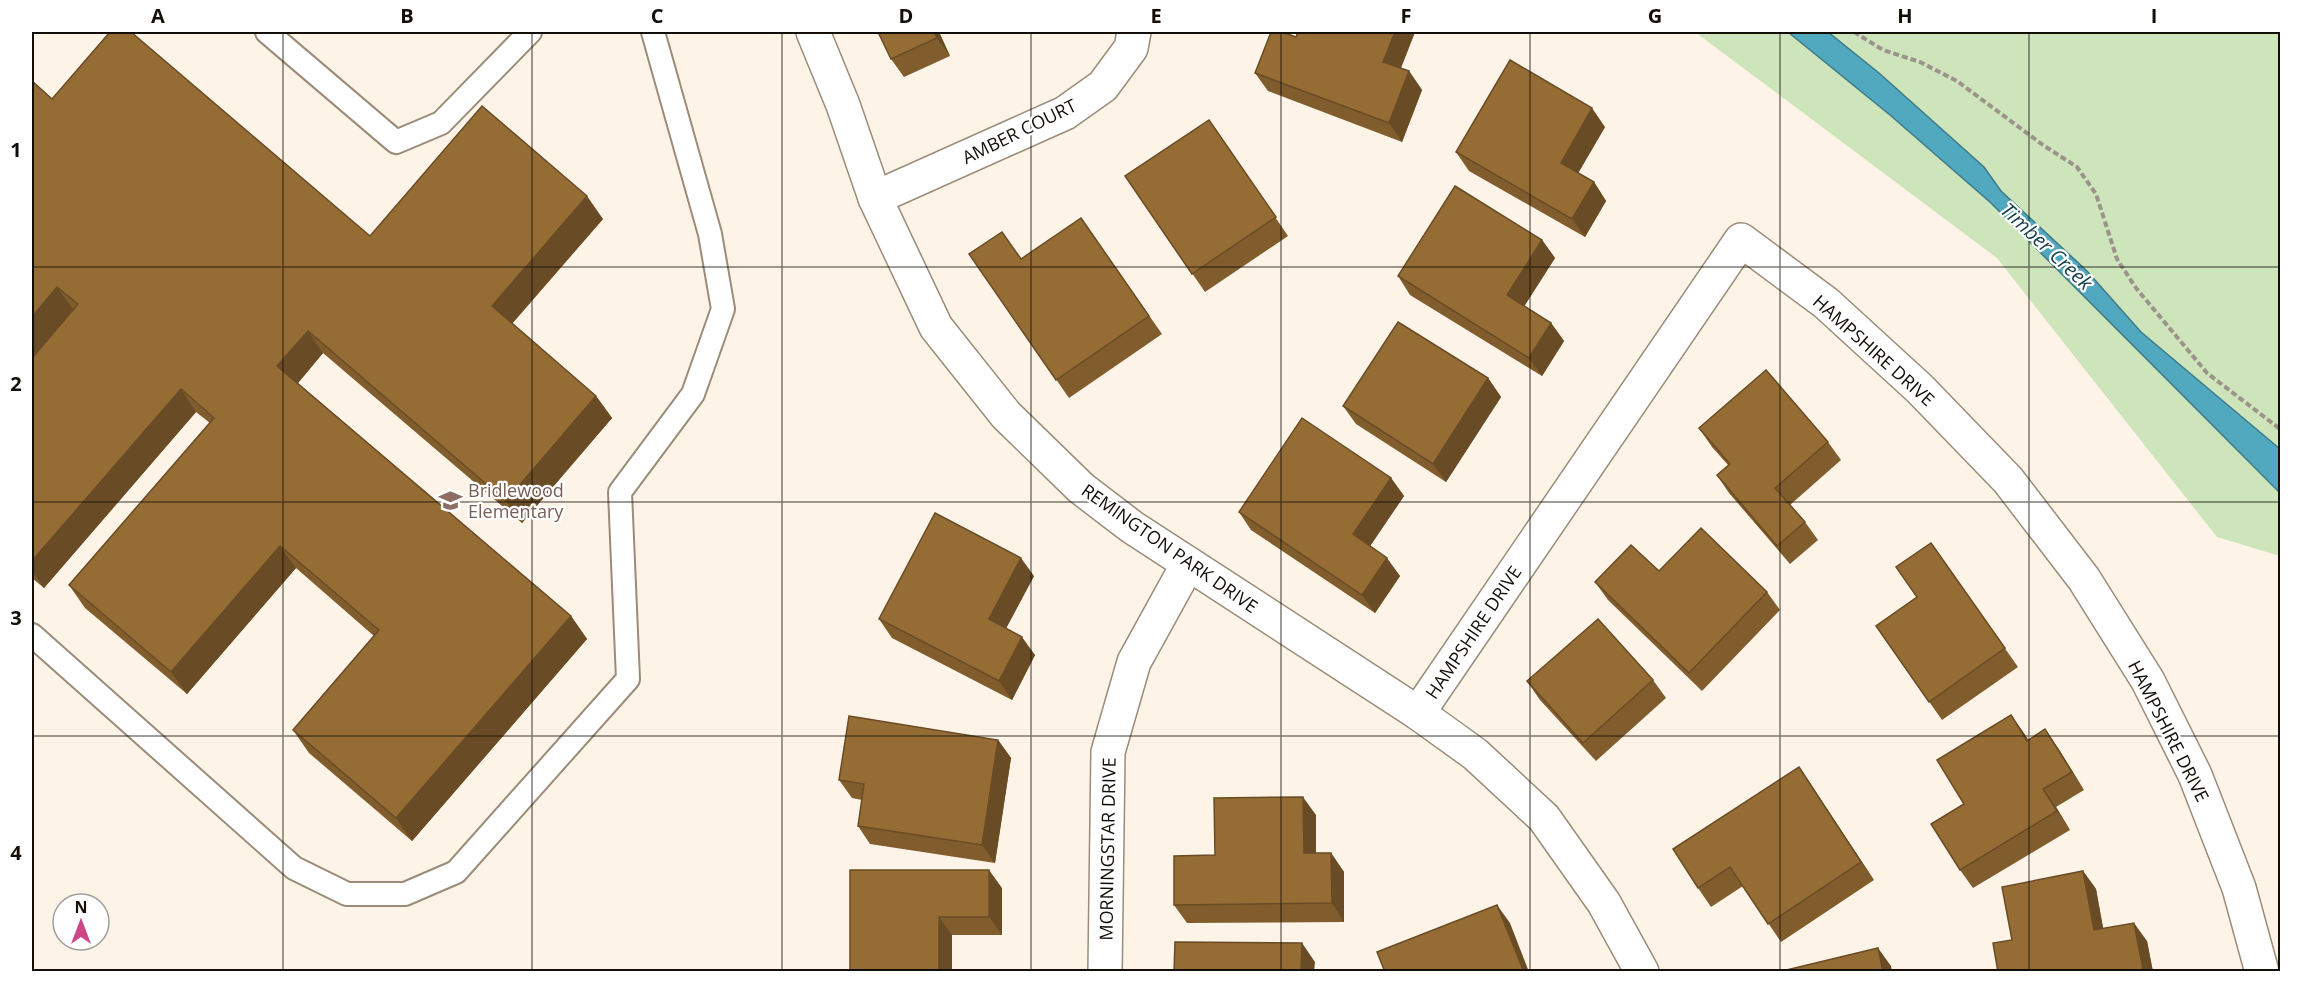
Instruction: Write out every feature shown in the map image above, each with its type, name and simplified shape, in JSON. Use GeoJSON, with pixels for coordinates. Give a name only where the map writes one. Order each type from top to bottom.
{"type":"FeatureCollection","features":[{"type":"Feature","properties":{"kind":"street","name":"REMINGTON PARK DRIVE"},"geometry":{"type":"LineString","coordinates":[[813,32],[843,105],[875,198],[936,327],[1006,415],[1081,488],[1188,564],[1418,713],[1475,754],[1544,818],[1604,903],[1642,972]]}},
{"type":"Feature","properties":{"kind":"street","name":"AMBER COURT"},"geometry":{"type":"LineString","coordinates":[[875,198],[1065,113],[1103,86],[1131,48],[1134,32]]}},
{"type":"Feature","properties":{"kind":"street","name":"HAMPSHIRE DRIVE"},"geometry":{"type":"LineString","coordinates":[[1418,713],[1741,240],[1826,303],[1920,389],[2008,480],[2084,579],[2148,681],[2195,776],[2239,888],[2262,972]]}},
{"type":"Feature","properties":{"kind":"street","name":"MORNINGSTAR DRIVE"},"geometry":{"type":"LineString","coordinates":[[1105,972],[1108,753],[1134,662],[1188,564]]}},
{"type":"Feature","properties":{"kind":"lane"},"geometry":{"type":"LineString","coordinates":[[267,32],[396,142],[441,123],[530,32]]}},
{"type":"Feature","properties":{"kind":"lane"},"geometry":{"type":"LineString","coordinates":[[32,635],[294,868],[347,894],[405,894],[456,872],[628,679],[620,492],[693,394],[723,309],[710,234],[653,32]]}},
{"type":"Feature","properties":{"kind":"path"},"geometry":{"type":"LineString","coordinates":[[1854,32],[1883,50],[1920,62],[1957,81],[2043,145],[2078,167],[2096,194],[2117,259],[2136,288],[2207,373],[2280,429]]}},
{"type":"Feature","properties":{"kind":"green space"},"geometry":{"type":"Polygon","coordinates":[[[1695,32],[2280,32],[2280,556],[2217,537],[1997,258],[1695,32]]]}},
{"type":"Feature","properties":{"kind":"water","name":"Timber Creek"},"geometry":{"type":"Polygon","coordinates":[[[1788,32],[1828,32],[1879,73],[1984,167],[2001,191],[2087,271],[2141,332],[2280,449],[2280,493],[1991,203],[1890,115],[1788,32]]]}},
{"type":"Feature","properties":{"kind":"building"},"geometry":{"type":"Polygon","coordinates":[[[110,32],[131,32],[370,236],[482,106],[587,196],[492,306],[596,396],[506,501],[308,331],[277,366],[571,616],[396,818],[293,730],[379,630],[280,546],[171,672],[69,585],[214,418],[181,389],[32,561],[32,358],[78,304],[57,287],[32,317],[32,81],[52,99],[110,32]]]}},
{"type":"Feature","properties":{"kind":"building"},"geometry":{"type":"Polygon","coordinates":[[[878,32],[934,32],[937,38],[891,59],[878,32]]]}},
{"type":"Feature","properties":{"kind":"building"},"geometry":{"type":"Polygon","coordinates":[[[1271,32],[1282,32],[1296,37],[1298,32],[1395,32],[1383,62],[1409,71],[1389,123],[1255,73],[1271,32]]]}},
{"type":"Feature","properties":{"kind":"building"},"geometry":{"type":"Polygon","coordinates":[[[1510,60],[1592,108],[1561,163],[1594,182],[1572,219],[1456,152],[1510,60]]]}},
{"type":"Feature","properties":{"kind":"building"},"geometry":{"type":"Polygon","coordinates":[[[1209,120],[1276,217],[1192,274],[1125,176],[1209,120]]]}},
{"type":"Feature","properties":{"kind":"building"},"geometry":{"type":"Polygon","coordinates":[[[1455,186],[1542,240],[1507,295],[1551,323],[1529,358],[1398,276],[1455,186]]]}},
{"type":"Feature","properties":{"kind":"building"},"geometry":{"type":"Polygon","coordinates":[[[1081,218],[1149,316],[1056,380],[969,254],[1002,232],[1021,259],[1081,218]]]}},
{"type":"Feature","properties":{"kind":"building"},"geometry":{"type":"Polygon","coordinates":[[[1398,322],[1488,378],[1433,464],[1343,406],[1398,322]]]}},
{"type":"Feature","properties":{"kind":"building"},"geometry":{"type":"Polygon","coordinates":[[[1766,370],[1828,442],[1775,488],[1805,522],[1777,546],[1717,475],[1730,464],[1699,428],[1766,370]]]}},
{"type":"Feature","properties":{"kind":"building"},"geometry":{"type":"Polygon","coordinates":[[[1302,418],[1391,478],[1353,534],[1387,558],[1362,595],[1239,512],[1302,418]]]}},
{"type":"Feature","properties":{"kind":"building"},"geometry":{"type":"Polygon","coordinates":[[[935,513],[1021,558],[989,619],[1022,637],[999,681],[879,619],[935,513]]]}},
{"type":"Feature","properties":{"kind":"building"},"geometry":{"type":"Polygon","coordinates":[[[1701,528],[1767,592],[1689,673],[1595,582],[1631,545],[1659,571],[1701,528]]]}},
{"type":"Feature","properties":{"kind":"building"},"geometry":{"type":"Polygon","coordinates":[[[1931,543],[2005,648],[1929,702],[1876,626],[1917,597],[1896,567],[1931,543]]]}},
{"type":"Feature","properties":{"kind":"building"},"geometry":{"type":"Polygon","coordinates":[[[1598,619],[1653,680],[1583,743],[1527,681],[1598,619]]]}},
{"type":"Feature","properties":{"kind":"building"},"geometry":{"type":"Polygon","coordinates":[[[2011,715],[2027,741],[2045,729],[2072,772],[2043,789],[2057,811],[1960,870],[1931,824],[1964,804],[1937,760],[2011,715]]]}},
{"type":"Feature","properties":{"kind":"building"},"geometry":{"type":"Polygon","coordinates":[[[849,716],[998,740],[982,845],[858,826],[864,784],[839,780],[849,716]]]}},
{"type":"Feature","properties":{"kind":"building"},"geometry":{"type":"Polygon","coordinates":[[[1799,767],[1861,862],[1768,924],[1730,867],[1698,888],[1673,849],[1799,767]]]}},
{"type":"Feature","properties":{"kind":"building"},"geometry":{"type":"Polygon","coordinates":[[[1303,797],[1304,853],[1331,853],[1332,903],[1174,905],[1174,856],[1215,855],[1214,798],[1303,797]]]}},
{"type":"Feature","properties":{"kind":"building"},"geometry":{"type":"Polygon","coordinates":[[[850,870],[989,870],[989,917],[939,917],[939,972],[850,972],[850,870]]]}},
{"type":"Feature","properties":{"kind":"building"},"geometry":{"type":"Polygon","coordinates":[[[2083,871],[2094,930],[2134,923],[2143,969],[2130,972],[1998,972],[1993,943],[2012,940],[2002,887],[2083,871]]]}},
{"type":"Feature","properties":{"kind":"building"},"geometry":{"type":"Polygon","coordinates":[[[1497,905],[1524,972],[1385,972],[1377,952],[1497,905]]]}},
{"type":"Feature","properties":{"kind":"building"},"geometry":{"type":"Polygon","coordinates":[[[1175,942],[1302,943],[1301,972],[1174,972],[1175,942]]]}},
{"type":"Feature","properties":{"kind":"building"},"geometry":{"type":"Polygon","coordinates":[[[1878,948],[1883,972],[1778,972],[1878,948]]]}},
{"type":"Feature","properties":{"kind":"place","name":"Bridlewood Elementary"},"geometry":{"type":"Point","coordinates":[450,500]}}]}
